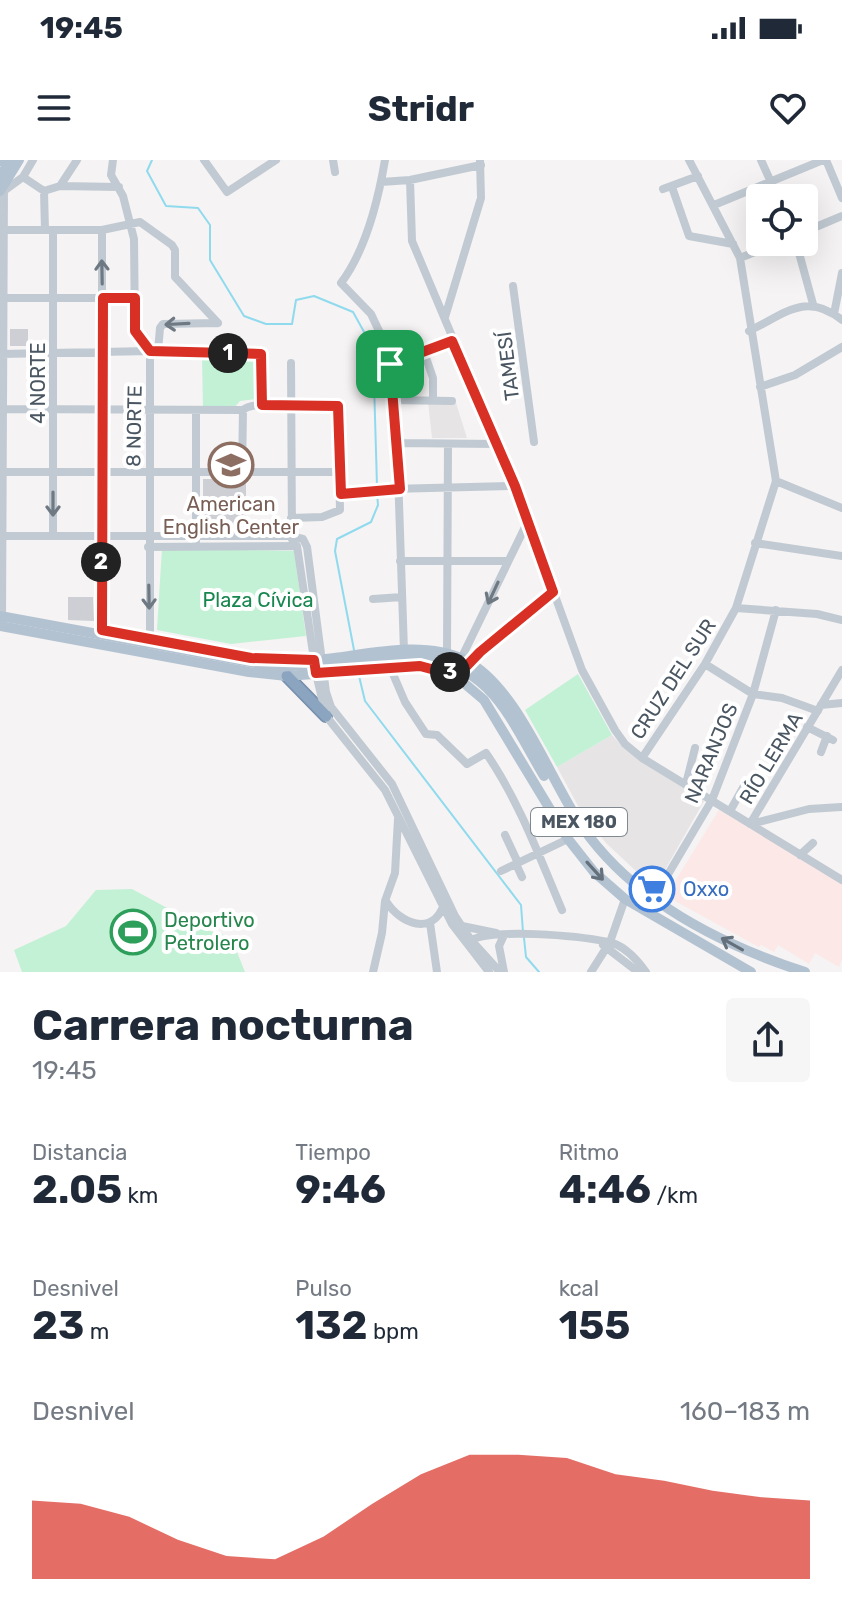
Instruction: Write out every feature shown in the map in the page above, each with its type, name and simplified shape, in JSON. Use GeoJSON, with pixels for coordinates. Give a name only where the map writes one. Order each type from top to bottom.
{"type":"FeatureCollection","features":[{"type":"Feature","properties":{"kind":"highway"},"geometry":{"type":"LineString","coordinates":[[287,676],[326,716]]}},
{"type":"Feature","properties":{"kind":"main road"},"geometry":{"type":"LineString","coordinates":[[2,188],[10,160]]}},
{"type":"Feature","properties":{"kind":"main road"},"geometry":{"type":"LineString","coordinates":[[2,188],[19,160]]}},
{"type":"Feature","properties":{"kind":"main road"},"geometry":{"type":"LineString","coordinates":[[1,620],[142,653],[287,676],[420,666],[454,674]]}},
{"type":"Feature","properties":{"kind":"main road"},"geometry":{"type":"LineString","coordinates":[[1,620],[277,667],[415,657],[438,659],[459,666],[491,690],[541,777],[577,850]]}},
{"type":"Feature","properties":{"kind":"main road","name":"MEX 180"},"geometry":{"type":"LineString","coordinates":[[1,620],[102,630],[251,658],[318,660],[404,651],[447,654],[466,661],[504,692],[583,829],[630,881],[756,956],[805,972]]}},
{"type":"Feature","properties":{"kind":"main road","name":"MEX 180"},"geometry":{"type":"LineString","coordinates":[[454,674],[484,700],[568,839],[594,872],[625,899],[751,972]]}},
{"type":"Feature","properties":{"kind":"main road"},"geometry":{"type":"LineString","coordinates":[[541,777],[609,868],[630,881]]}},
{"type":"Feature","properties":{"kind":"street"},"geometry":{"type":"LineString","coordinates":[[0,160],[1,620]]}},
{"type":"Feature","properties":{"kind":"street"},"geometry":{"type":"LineString","coordinates":[[2,188],[23,177],[33,160]]}},
{"type":"Feature","properties":{"kind":"street"},"geometry":{"type":"LineString","coordinates":[[60,186],[77,160]]}},
{"type":"Feature","properties":{"kind":"street","name":"8 NORTE"},"geometry":{"type":"LineString","coordinates":[[113,160],[111,175],[119,187],[134,239],[135,331],[154,351],[150,408],[147,638],[142,653]]}},
{"type":"Feature","properties":{"kind":"street"},"geometry":{"type":"LineString","coordinates":[[204,160],[227,192],[276,160]]}},
{"type":"Feature","properties":{"kind":"street"},"geometry":{"type":"LineString","coordinates":[[333,160],[335,172]]}},
{"type":"Feature","properties":{"kind":"street"},"geometry":{"type":"LineString","coordinates":[[385,160],[381,182],[353,267],[339,284],[371,314],[388,350],[397,443],[395,489],[404,651]]}},
{"type":"Feature","properties":{"kind":"street"},"geometry":{"type":"LineString","coordinates":[[689,160],[740,258],[749,331],[776,481],[842,508]]}},
{"type":"Feature","properties":{"kind":"street"},"geometry":{"type":"LineString","coordinates":[[761,160],[771,183]]}},
{"type":"Feature","properties":{"kind":"street"},"geometry":{"type":"LineString","coordinates":[[714,205],[824,160],[842,198]]}},
{"type":"Feature","properties":{"kind":"street"},"geometry":{"type":"LineString","coordinates":[[381,182],[410,180],[481,162],[481,198],[444,317]]}},
{"type":"Feature","properties":{"kind":"street"},"geometry":{"type":"LineString","coordinates":[[698,176],[668,188],[689,236],[733,244]]}},
{"type":"Feature","properties":{"kind":"street"},"geometry":{"type":"LineString","coordinates":[[23,177],[44,191],[60,186],[119,187]]}},
{"type":"Feature","properties":{"kind":"street"},"geometry":{"type":"LineString","coordinates":[[410,180],[412,241],[515,486],[595,698],[625,744],[642,758],[842,880]]}},
{"type":"Feature","properties":{"kind":"street","name":"4 NORTE"},"geometry":{"type":"LineString","coordinates":[[44,191],[54,298],[53,536]]}},
{"type":"Feature","properties":{"kind":"street"},"geometry":{"type":"LineString","coordinates":[[818,226],[842,216]]}},
{"type":"Feature","properties":{"kind":"street"},"geometry":{"type":"LineString","coordinates":[[2,230],[102,230],[140,222],[166,238],[175,250],[175,277],[218,323],[163,324],[154,351]]}},
{"type":"Feature","properties":{"kind":"street"},"geometry":{"type":"LineString","coordinates":[[102,230],[102,630]]}},
{"type":"Feature","properties":{"kind":"street"},"geometry":{"type":"LineString","coordinates":[[740,258],[746,256]]}},
{"type":"Feature","properties":{"kind":"street"},"geometry":{"type":"LineString","coordinates":[[800,256],[813,304]]}},
{"type":"Feature","properties":{"kind":"street"},"geometry":{"type":"LineString","coordinates":[[749,331],[802,306],[813,304],[838,317],[842,273]]}},
{"type":"Feature","properties":{"kind":"street","name":"TAMESÍ"},"geometry":{"type":"LineString","coordinates":[[513,286],[534,442]]}},
{"type":"Feature","properties":{"kind":"street"},"geometry":{"type":"LineString","coordinates":[[2,298],[135,298]]}},
{"type":"Feature","properties":{"kind":"street"},"geometry":{"type":"LineString","coordinates":[[390,364],[452,341]]}},
{"type":"Feature","properties":{"kind":"street"},"geometry":{"type":"LineString","coordinates":[[760,387],[795,375],[842,347]]}},
{"type":"Feature","properties":{"kind":"street"},"geometry":{"type":"LineString","coordinates":[[2,354],[154,351],[261,354],[262,405]]}},
{"type":"Feature","properties":{"kind":"street"},"geometry":{"type":"LineString","coordinates":[[424,352],[433,378],[433,400]]}},
{"type":"Feature","properties":{"kind":"street"},"geometry":{"type":"LineString","coordinates":[[291,363],[291,518],[309,592],[326,716],[388,787],[398,815],[414,839],[443,908],[489,972]]}},
{"type":"Feature","properties":{"kind":"street"},"geometry":{"type":"LineString","coordinates":[[391,400],[452,401]]}},
{"type":"Feature","properties":{"kind":"street"},"geometry":{"type":"LineString","coordinates":[[242,472],[243,410],[247,405],[338,406],[340,510],[336,514],[291,518]]}},
{"type":"Feature","properties":{"kind":"street"},"geometry":{"type":"LineString","coordinates":[[2,409],[243,410]]}},
{"type":"Feature","properties":{"kind":"street"},"geometry":{"type":"LineString","coordinates":[[196,411],[196,541]]}},
{"type":"Feature","properties":{"kind":"street"},"geometry":{"type":"LineString","coordinates":[[397,443],[496,444]]}},
{"type":"Feature","properties":{"kind":"street"},"geometry":{"type":"LineString","coordinates":[[447,654],[448,444]]}},
{"type":"Feature","properties":{"kind":"street"},"geometry":{"type":"LineString","coordinates":[[2,472],[339,472]]}},
{"type":"Feature","properties":{"kind":"street","name":"CRUZ DEL SUR"},"geometry":{"type":"LineString","coordinates":[[642,758],[705,664],[736,608],[776,481]]}},
{"type":"Feature","properties":{"kind":"street"},"geometry":{"type":"LineString","coordinates":[[341,494],[395,489],[515,486]]}},
{"type":"Feature","properties":{"kind":"street"},"geometry":{"type":"LineString","coordinates":[[466,661],[527,523]]}},
{"type":"Feature","properties":{"kind":"street"},"geometry":{"type":"LineString","coordinates":[[2,536],[100,537],[148,542],[296,541]]}},
{"type":"Feature","properties":{"kind":"street"},"geometry":{"type":"LineString","coordinates":[[755,543],[842,556]]}},
{"type":"Feature","properties":{"kind":"street"},"geometry":{"type":"LineString","coordinates":[[400,561],[508,561]]}},
{"type":"Feature","properties":{"kind":"street"},"geometry":{"type":"LineString","coordinates":[[454,674],[553,592]]}},
{"type":"Feature","properties":{"kind":"street"},"geometry":{"type":"LineString","coordinates":[[373,599],[402,597]]}},
{"type":"Feature","properties":{"kind":"street"},"geometry":{"type":"LineString","coordinates":[[736,608],[776,610],[842,620]]}},
{"type":"Feature","properties":{"kind":"street","name":"NARANJOS"},"geometry":{"type":"LineString","coordinates":[[654,898],[712,800],[753,694],[776,610]]}},
{"type":"Feature","properties":{"kind":"street"},"geometry":{"type":"LineString","coordinates":[[705,664],[753,694],[819,708],[842,703]]}},
{"type":"Feature","properties":{"kind":"street"},"geometry":{"type":"LineString","coordinates":[[390,667],[405,702],[426,734],[437,735],[467,764],[486,753],[505,781],[562,910]]}},
{"type":"Feature","properties":{"kind":"street","name":"RÍO LERMA"},"geometry":{"type":"LineString","coordinates":[[750,824],[842,670]]}},
{"type":"Feature","properties":{"kind":"street"},"geometry":{"type":"LineString","coordinates":[[319,673],[336,715],[388,787],[469,941],[502,972]]}},
{"type":"Feature","properties":{"kind":"street"},"geometry":{"type":"LineString","coordinates":[[807,727],[830,738],[821,752]]}},
{"type":"Feature","properties":{"kind":"street"},"geometry":{"type":"LineString","coordinates":[[686,784],[695,748]]}},
{"type":"Feature","properties":{"kind":"street"},"geometry":{"type":"LineString","coordinates":[[730,811],[744,786]]}},
{"type":"Feature","properties":{"kind":"street","name":"RÍO LERMA"},"geometry":{"type":"LineString","coordinates":[[750,824],[809,809],[842,807]]}},
{"type":"Feature","properties":{"kind":"street"},"geometry":{"type":"LineString","coordinates":[[373,972],[385,901],[395,873],[398,815]]}},
{"type":"Feature","properties":{"kind":"street"},"geometry":{"type":"LineString","coordinates":[[505,835],[522,877]]}},
{"type":"Feature","properties":{"kind":"street"},"geometry":{"type":"LineString","coordinates":[[398,844],[414,839]]}},
{"type":"Feature","properties":{"kind":"street"},"geometry":{"type":"LineString","coordinates":[[501,871],[568,839]]}},
{"type":"Feature","properties":{"kind":"street"},"geometry":{"type":"LineString","coordinates":[[800,855],[813,843]]}},
{"type":"Feature","properties":{"kind":"street"},"geometry":{"type":"LineString","coordinates":[[382,933],[406,922],[430,923],[443,908],[445,896]]}},
{"type":"Feature","properties":{"kind":"street"},"geometry":{"type":"LineString","coordinates":[[591,972],[625,899]]}},
{"type":"Feature","properties":{"kind":"street"},"geometry":{"type":"LineString","coordinates":[[385,901],[406,922]]}},
{"type":"Feature","properties":{"kind":"street"},"geometry":{"type":"LineString","coordinates":[[430,923],[437,972]]}},
{"type":"Feature","properties":{"kind":"street"},"geometry":{"type":"LineString","coordinates":[[461,925],[508,935]]}},
{"type":"Feature","properties":{"kind":"street"},"geometry":{"type":"LineString","coordinates":[[469,941],[508,935],[555,935],[605,944],[634,957],[646,972]]}},
{"type":"Feature","properties":{"kind":"street"},"geometry":{"type":"LineString","coordinates":[[502,972],[499,946],[508,935]]}},
{"type":"Feature","properties":{"kind":"street"},"geometry":{"type":"LineString","coordinates":[[605,944],[638,972]]}},
{"type":"Feature","properties":{"kind":"street"},"geometry":{"type":"LineString","coordinates":[[751,972],[756,956]]}},
{"type":"Feature","properties":{"kind":"shaded area"},"geometry":{"type":"Polygon","coordinates":[[[428,402],[456,403],[467,438],[432,438],[428,402]]]}},
{"type":"Feature","properties":{"kind":"shaded area"},"geometry":{"type":"Polygon","coordinates":[[[612,735],[623,747],[704,801],[657,884],[636,871],[606,843],[583,815],[557,767],[612,735]]]}},
{"type":"Feature","properties":{"kind":"shaded area"},"geometry":{"type":"Polygon","coordinates":[[[719,810],[842,881],[842,958],[839,967],[815,953],[809,964],[778,945],[774,952],[761,945],[759,947],[666,896],[719,810]]]}},
{"type":"Feature","properties":{"kind":"green space"},"geometry":{"type":"Polygon","coordinates":[[[202,357],[258,358],[257,399],[240,401],[232,410],[203,407],[202,357]]]}},
{"type":"Feature","properties":{"kind":"green space","name":"Plaza Cívica"},"geometry":{"type":"Polygon","coordinates":[[[162,548],[294,551],[306,636],[231,644],[157,630],[162,548]]]}},
{"type":"Feature","properties":{"kind":"green space"},"geometry":{"type":"Polygon","coordinates":[[[578,674],[612,735],[557,767],[525,710],[578,674]]]}},
{"type":"Feature","properties":{"kind":"green space","name":"Deportivo Petrolero"},"geometry":{"type":"Polygon","coordinates":[[[132,889],[184,917],[182,923],[231,937],[245,972],[22,972],[14,950],[66,926],[96,890],[132,889]]]}},
{"type":"Feature","properties":{"kind":"building"},"geometry":{"type":"Polygon","coordinates":[[[10,329],[28,329],[28,346],[10,346],[10,329]]]}},
{"type":"Feature","properties":{"kind":"building"},"geometry":{"type":"Polygon","coordinates":[[[203,479],[246,479],[246,527],[223,527],[223,523],[203,522],[203,479]]]}},
{"type":"Feature","properties":{"kind":"building"},"geometry":{"type":"Polygon","coordinates":[[[68,597],[93,597],[94,621],[68,620],[68,597]]]}},
{"type":"Feature","properties":{"kind":"waterway"},"geometry":{"type":"LineString","coordinates":[[152,160],[147,171],[166,206],[198,208],[210,225],[210,260],[244,316],[266,324],[292,324],[296,300],[314,296],[353,312],[373,348],[377,486]]}},
{"type":"Feature","properties":{"kind":"waterway"},"geometry":{"type":"LineString","coordinates":[[354,650],[335,551],[337,539],[371,522],[378,505],[377,493]]}},
{"type":"Feature","properties":{"kind":"waterway"},"geometry":{"type":"LineString","coordinates":[[359,676],[365,701],[521,905],[523,932]]}},
{"type":"Feature","properties":{"kind":"waterway"},"geometry":{"type":"LineString","coordinates":[[524,938],[526,957],[539,972]]}},
{"type":"Feature","properties":{"kind":"place","name":"American English Center"},"geometry":{"type":"Point","coordinates":[231,465]}},
{"type":"Feature","properties":{"kind":"place","name":"Oxxo"},"geometry":{"type":"Point","coordinates":[652,889]}},
{"type":"Feature","properties":{"kind":"place","name":"Deportivo Petrolero"},"geometry":{"type":"Point","coordinates":[133,932]}},
{"type":"Feature","properties":{"kind":"route"},"geometry":{"type":"LineString","coordinates":[[103,298],[135,298],[135,331],[150,351],[261,354],[262,405],[338,406],[341,494],[400,489],[390,364],[452,341],[515,486],[553,592],[480,652],[457,676],[420,666],[316,673],[314,660],[251,658],[102,630],[103,298]]}}]}
